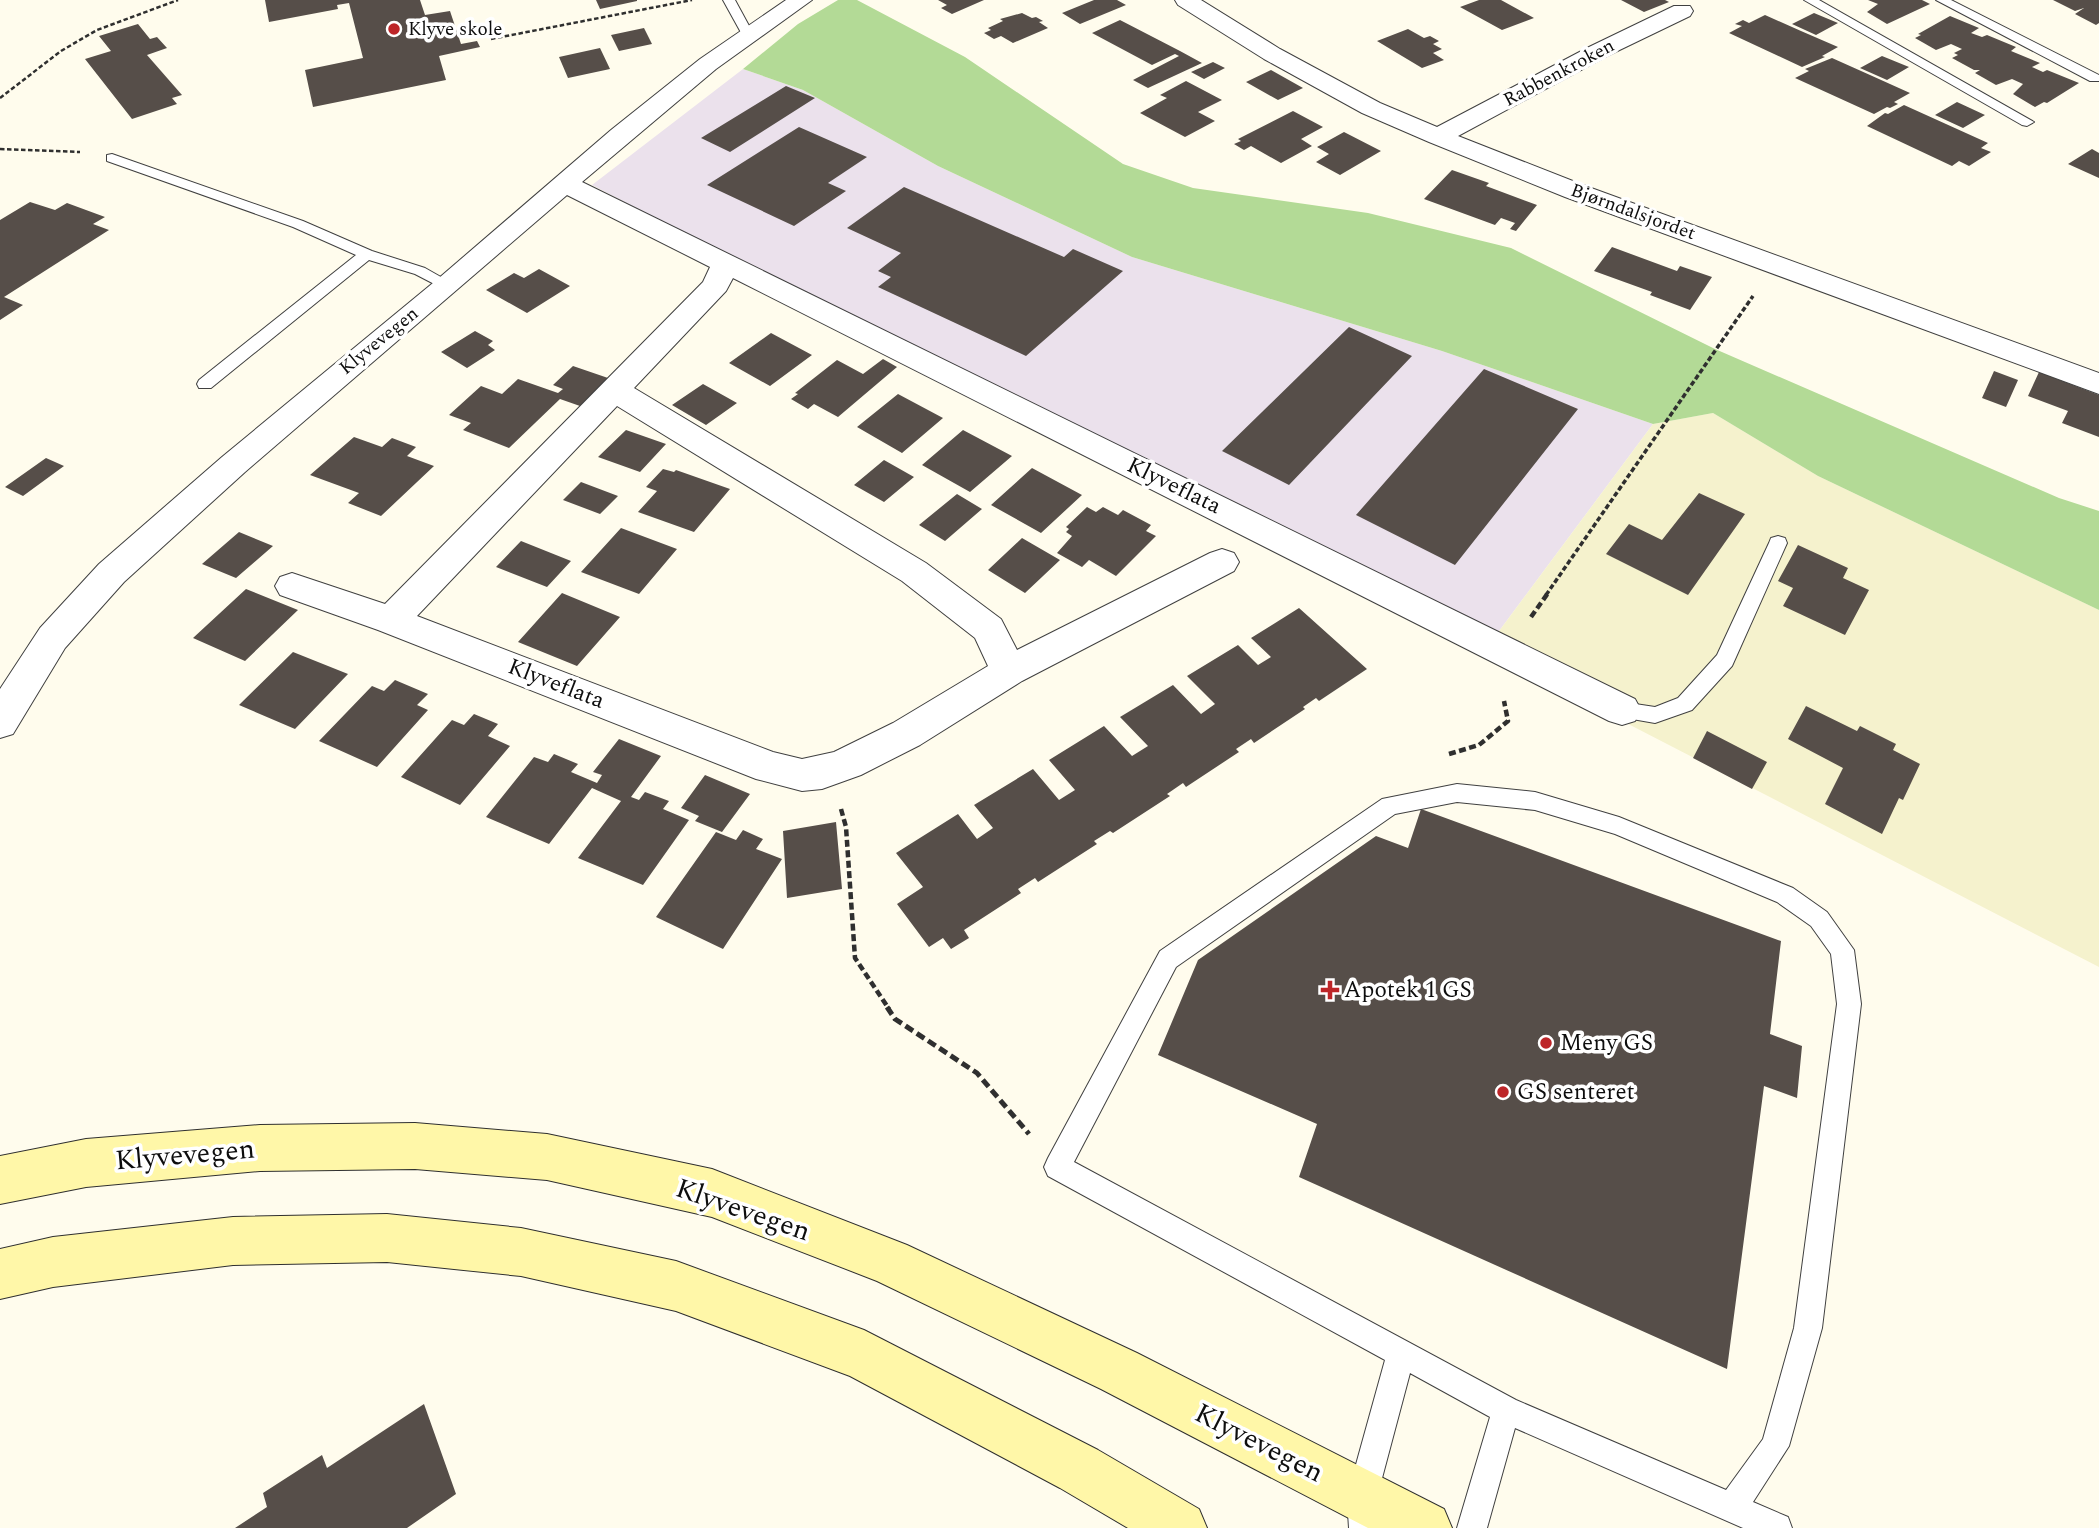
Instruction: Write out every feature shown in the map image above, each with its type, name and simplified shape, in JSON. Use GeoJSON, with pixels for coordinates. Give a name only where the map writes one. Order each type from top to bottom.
{"type":"FeatureCollection","features":[{"type":"Feature","properties":{"kind":"main road","name":"Klyvevegen"},"geometry":{"type":"LineString","coordinates":[[0,1180],[86,1163],[247,1149],[415,1146],[547,1157],[700,1191],[890,1262],[1119,1371],[1363,1512],[1425,1528]]}},
{"type":"Feature","properties":{"kind":"main road"},"geometry":{"type":"LineString","coordinates":[[0,1274],[53,1262],[233,1241],[387,1238],[521,1252],[676,1286],[864,1356],[1079,1469],[1180,1528]]}},
{"type":"Feature","properties":{"kind":"street","name":"Klyvevegen"},"geometry":{"type":"LineString","coordinates":[[0,723],[20,686],[60,627],[122,562],[297,408],[566,184],[655,104],[748,35],[801,0]]}},
{"type":"Feature","properties":{"kind":"street","name":"Bjørndalsjordet"},"geometry":{"type":"LineString","coordinates":[[1186,0],[1272,54],[1360,102],[1438,137],[1574,191],[2099,384]]}},
{"type":"Feature","properties":{"kind":"street","name":"Rabbenkroken"},"geometry":{"type":"LineString","coordinates":[[1438,137],[1597,52],[1682,11]]}},
{"type":"Feature","properties":{"kind":"street","name":"Klyveflata"},"geometry":{"type":"LineString","coordinates":[[566,184],[1622,710]]}},
{"type":"Feature","properties":{"kind":"street"},"geometry":{"type":"LineString","coordinates":[[391,620],[716,285],[725,263]]}},
{"type":"Feature","properties":{"kind":"street"},"geometry":{"type":"LineString","coordinates":[[614,390],[914,572],[988,629],[1009,671]]}},
{"type":"Feature","properties":{"kind":"street","name":"Klyveflata"},"geometry":{"type":"LineString","coordinates":[[292,586],[391,620],[770,768],[803,776],[829,772],[865,758],[1009,671],[1222,562]]}},
{"type":"Feature","properties":{"kind":"lane"},"geometry":{"type":"LineString","coordinates":[[729,0],[748,35]]}},
{"type":"Feature","properties":{"kind":"lane"},"geometry":{"type":"LineString","coordinates":[[1810,0],[2027,122]]}},
{"type":"Feature","properties":{"kind":"lane"},"geometry":{"type":"LineString","coordinates":[[1942,0],[2095,79]]}},
{"type":"Feature","properties":{"kind":"lane"},"geometry":{"type":"LineString","coordinates":[[112,158],[298,224],[367,254],[420,271],[447,285]]}},
{"type":"Feature","properties":{"kind":"lane"},"geometry":{"type":"LineString","coordinates":[[205,384],[367,254]]}},
{"type":"Feature","properties":{"kind":"lane"},"geometry":{"type":"LineString","coordinates":[[1622,710],[1655,715],[1685,704],[1725,660],[1778,543]]}},
{"type":"Feature","properties":{"kind":"lane"},"geometry":{"type":"LineString","coordinates":[[1731,1507],[1775,1446],[1808,1328],[1849,1004],[1842,950],[1819,919],[1785,895],[1619,826],[1535,800],[1457,793],[1390,807],[1168,959],[1057,1167],[1506,1410],[1777,1528]]}},
{"type":"Feature","properties":{"kind":"lane"},"geometry":{"type":"LineString","coordinates":[[1363,1512],[1401,1354]]}},
{"type":"Feature","properties":{"kind":"lane"},"geometry":{"type":"LineString","coordinates":[[1472,1528],[1506,1410]]}},
{"type":"Feature","properties":{"kind":"path"},"geometry":{"type":"LineString","coordinates":[[0,97],[61,51],[97,30],[178,0]]}},
{"type":"Feature","properties":{"kind":"path"},"geometry":{"type":"LineString","coordinates":[[491,39],[692,0]]}},
{"type":"Feature","properties":{"kind":"path"},"geometry":{"type":"LineString","coordinates":[[0,149],[83,152],[112,158]]}},
{"type":"Feature","properties":{"kind":"path"},"geometry":{"type":"LineString","coordinates":[[1507,652],[1775,264]]}},
{"type":"Feature","properties":{"kind":"path"},"geometry":{"type":"LineString","coordinates":[[1445,756],[1479,745],[1508,721],[1504,699],[1473,653],[1474,636]]}},
{"type":"Feature","properties":{"kind":"path"},"geometry":{"type":"LineString","coordinates":[[829,772],[846,827],[855,958],[895,1019],[977,1073],[1057,1167]]}},
{"type":"Feature","properties":{"kind":"shaded area"},"geometry":{"type":"Polygon","coordinates":[[[743,69],[803,90],[938,166],[1132,257],[1442,351],[1653,424],[1485,650],[592,185],[743,69]]]}},
{"type":"Feature","properties":{"kind":"shaded area"},"geometry":{"type":"Polygon","coordinates":[[[1713,413],[1818,476],[2099,610],[2099,967],[1485,650],[1653,424],[1713,413]]]}},
{"type":"Feature","properties":{"kind":"green space"},"geometry":{"type":"Polygon","coordinates":[[[838,0],[857,0],[965,57],[1123,164],[1193,188],[1368,213],[1511,248],[1715,349],[2059,498],[2099,511],[2099,610],[1818,476],[1713,413],[1653,424],[1442,351],[1132,257],[938,166],[803,90],[743,69],[798,24],[838,0]]]}},
{"type":"Feature","properties":{"kind":"building"},"geometry":{"type":"Polygon","coordinates":[[[265,0],[420,0],[425,15],[450,11],[461,44],[477,41],[480,47],[439,56],[446,80],[313,107],[305,70],[363,58],[349,3],[337,5],[338,9],[269,22],[265,0]]]}},
{"type":"Feature","properties":{"kind":"building"},"geometry":{"type":"Polygon","coordinates":[[[596,0],[637,0],[637,1],[600,9],[596,0]]]}},
{"type":"Feature","properties":{"kind":"building"},"geometry":{"type":"Polygon","coordinates":[[[938,0],[984,0],[952,14],[941,8],[947,5],[938,0]]]}},
{"type":"Feature","properties":{"kind":"building"},"geometry":{"type":"Polygon","coordinates":[[[1094,0],[1117,0],[1126,5],[1080,24],[1062,13],[1094,0]]]}},
{"type":"Feature","properties":{"kind":"building"},"geometry":{"type":"Polygon","coordinates":[[[1479,0],[1501,0],[1534,18],[1502,30],[1460,7],[1479,0]]]}},
{"type":"Feature","properties":{"kind":"building"},"geometry":{"type":"Polygon","coordinates":[[[1621,0],[1665,0],[1669,2],[1644,12],[1621,0]]]}},
{"type":"Feature","properties":{"kind":"building"},"geometry":{"type":"Polygon","coordinates":[[[1868,0],[1922,0],[1930,4],[1887,24],[1867,12],[1878,4],[1868,0]]]}},
{"type":"Feature","properties":{"kind":"building"},"geometry":{"type":"Polygon","coordinates":[[[2053,0],[2099,0],[2099,23],[2096,25],[2075,14],[2084,8],[2075,11],[2053,0]]]}},
{"type":"Feature","properties":{"kind":"building"},"geometry":{"type":"Polygon","coordinates":[[[1022,13],[1043,21],[1039,22],[1048,28],[1013,43],[1001,36],[994,39],[984,33],[1003,21],[1000,19],[1022,13]]]}},
{"type":"Feature","properties":{"kind":"building"},"geometry":{"type":"Polygon","coordinates":[[[1814,13],[1838,23],[1816,35],[1792,24],[1814,13]]]}},
{"type":"Feature","properties":{"kind":"building"},"geometry":{"type":"Polygon","coordinates":[[[1765,15],[1838,47],[1822,56],[1825,57],[1802,67],[1729,33],[1742,26],[1735,24],[1743,20],[1749,23],[1765,15]]]}},
{"type":"Feature","properties":{"kind":"building"},"geometry":{"type":"Polygon","coordinates":[[[1950,16],[1979,28],[1971,33],[1982,37],[1987,35],[2016,47],[2011,51],[2040,63],[2032,67],[2079,83],[2047,103],[2035,107],[2013,94],[2023,84],[2012,79],[1996,85],[1975,73],[1980,70],[1974,70],[1952,58],[1958,55],[1954,53],[1962,49],[1951,44],[1936,50],[1915,38],[1950,16]]]}},
{"type":"Feature","properties":{"kind":"building"},"geometry":{"type":"Polygon","coordinates":[[[1120,20],[1202,63],[1148,88],[1133,80],[1179,56],[1175,54],[1152,65],[1092,33],[1120,20]]]}},
{"type":"Feature","properties":{"kind":"building"},"geometry":{"type":"Polygon","coordinates":[[[138,24],[150,39],[157,37],[167,48],[147,55],[182,95],[172,98],[177,104],[132,119],[85,59],[111,51],[99,36],[138,24]]]}},
{"type":"Feature","properties":{"kind":"building"},"geometry":{"type":"Polygon","coordinates":[[[644,28],[652,44],[619,51],[611,35],[644,28]]]}},
{"type":"Feature","properties":{"kind":"building"},"geometry":{"type":"Polygon","coordinates":[[[1408,29],[1424,38],[1430,36],[1439,41],[1433,44],[1442,49],[1433,53],[1444,60],[1422,68],[1377,41],[1408,29]]]}},
{"type":"Feature","properties":{"kind":"building"},"geometry":{"type":"Polygon","coordinates":[[[600,48],[610,69],[568,78],[559,57],[600,48]]]}},
{"type":"Feature","properties":{"kind":"building"},"geometry":{"type":"Polygon","coordinates":[[[1882,56],[1909,67],[1887,80],[1860,68],[1882,56]]]}},
{"type":"Feature","properties":{"kind":"building"},"geometry":{"type":"Polygon","coordinates":[[[1832,58],[1910,93],[1894,102],[1898,104],[1874,114],[1795,78],[1809,71],[1805,69],[1832,58]]]}},
{"type":"Feature","properties":{"kind":"building"},"geometry":{"type":"Polygon","coordinates":[[[1213,62],[1225,68],[1204,79],[1191,72],[1213,62]]]}},
{"type":"Feature","properties":{"kind":"building"},"geometry":{"type":"Polygon","coordinates":[[[1271,70],[1303,88],[1278,100],[1246,82],[1271,70]]]}},
{"type":"Feature","properties":{"kind":"building"},"geometry":{"type":"Polygon","coordinates":[[[1186,81],[1222,100],[1198,112],[1215,121],[1185,137],[1140,113],[1167,98],[1160,95],[1186,81]]]}},
{"type":"Feature","properties":{"kind":"building"},"geometry":{"type":"Polygon","coordinates":[[[786,86],[815,98],[730,152],[701,138],[786,86]]]}},
{"type":"Feature","properties":{"kind":"building"},"geometry":{"type":"Polygon","coordinates":[[[1957,102],[1985,115],[1963,128],[1935,115],[1957,102]]]}},
{"type":"Feature","properties":{"kind":"building"},"geometry":{"type":"Polygon","coordinates":[[[1904,105],[1988,143],[1981,148],[1991,152],[1969,166],[1959,161],[1952,166],[1867,126],[1885,113],[1904,105]]]}},
{"type":"Feature","properties":{"kind":"building"},"geometry":{"type":"Polygon","coordinates":[[[1293,111],[1323,127],[1301,139],[1312,146],[1281,163],[1251,146],[1244,150],[1234,144],[1241,141],[1238,139],[1293,111]]]}},
{"type":"Feature","properties":{"kind":"building"},"geometry":{"type":"Polygon","coordinates":[[[799,127],[867,157],[828,183],[846,191],[794,226],[707,185],[799,127]]]}},
{"type":"Feature","properties":{"kind":"building"},"geometry":{"type":"Polygon","coordinates":[[[1344,132],[1381,151],[1340,175],[1316,162],[1329,154],[1317,147],[1344,132]]]}},
{"type":"Feature","properties":{"kind":"building"},"geometry":{"type":"Polygon","coordinates":[[[2092,149],[2099,153],[2099,178],[2068,164],[2092,149]]]}},
{"type":"Feature","properties":{"kind":"building"},"geometry":{"type":"Polygon","coordinates":[[[1452,170],[1537,205],[1516,231],[1510,229],[1515,223],[1501,218],[1495,225],[1424,199],[1452,170]]]}},
{"type":"Feature","properties":{"kind":"building"},"geometry":{"type":"Polygon","coordinates":[[[904,187],[1064,257],[1073,249],[1123,271],[1026,356],[878,287],[891,277],[878,271],[901,253],[847,228],[904,187]]]}},
{"type":"Feature","properties":{"kind":"building"},"geometry":{"type":"Polygon","coordinates":[[[30,202],[55,210],[67,203],[105,217],[93,224],[109,230],[4,297],[23,305],[0,320],[0,220],[30,202]]]}},
{"type":"Feature","properties":{"kind":"building"},"geometry":{"type":"Polygon","coordinates":[[[1612,247],[1677,271],[1680,266],[1712,277],[1690,310],[1650,295],[1652,292],[1594,271],[1612,247]]]}},
{"type":"Feature","properties":{"kind":"building"},"geometry":{"type":"Polygon","coordinates":[[[539,269],[570,286],[527,313],[486,290],[514,273],[524,278],[539,269]]]}},
{"type":"Feature","properties":{"kind":"building"},"geometry":{"type":"Polygon","coordinates":[[[1349,327],[1412,356],[1289,485],[1222,451],[1349,327]]]}},
{"type":"Feature","properties":{"kind":"building"},"geometry":{"type":"Polygon","coordinates":[[[475,331],[493,341],[488,345],[495,350],[467,368],[441,352],[475,331]]]}},
{"type":"Feature","properties":{"kind":"building"},"geometry":{"type":"Polygon","coordinates":[[[771,333],[812,355],[770,386],[729,363],[771,333]]]}},
{"type":"Feature","properties":{"kind":"building"},"geometry":{"type":"Polygon","coordinates":[[[883,359],[897,367],[838,417],[814,404],[808,409],[791,399],[837,360],[863,374],[883,359]]]}},
{"type":"Feature","properties":{"kind":"building"},"geometry":{"type":"Polygon","coordinates":[[[573,366],[608,378],[580,406],[560,399],[509,448],[463,430],[471,423],[449,415],[481,386],[502,394],[518,379],[558,393],[563,389],[553,385],[573,366]]]}},
{"type":"Feature","properties":{"kind":"building"},"geometry":{"type":"Polygon","coordinates":[[[1484,369],[1578,409],[1455,565],[1356,515],[1484,369]]]}},
{"type":"Feature","properties":{"kind":"building"},"geometry":{"type":"Polygon","coordinates":[[[1994,371],[2018,380],[2006,407],[1982,398],[1994,371]]]}},
{"type":"Feature","properties":{"kind":"building"},"geometry":{"type":"Polygon","coordinates":[[[2039,372],[2099,395],[2099,437],[2062,423],[2068,411],[2028,396],[2039,372]]]}},
{"type":"Feature","properties":{"kind":"building"},"geometry":{"type":"Polygon","coordinates":[[[703,384],[737,403],[706,425],[672,405],[703,384]]]}},
{"type":"Feature","properties":{"kind":"building"},"geometry":{"type":"Polygon","coordinates":[[[898,394],[943,418],[902,453],[857,427],[898,394]]]}},
{"type":"Feature","properties":{"kind":"building"},"geometry":{"type":"Polygon","coordinates":[[[626,430],[666,444],[640,472],[598,457],[626,430]]]}},
{"type":"Feature","properties":{"kind":"building"},"geometry":{"type":"Polygon","coordinates":[[[963,430],[1012,456],[970,492],[922,465],[963,430]]]}},
{"type":"Feature","properties":{"kind":"building"},"geometry":{"type":"Polygon","coordinates":[[[354,437],[382,447],[392,438],[416,447],[407,456],[434,466],[381,516],[348,503],[359,493],[310,475],[354,437]]]}},
{"type":"Feature","properties":{"kind":"building"},"geometry":{"type":"Polygon","coordinates":[[[46,458],[64,466],[23,496],[5,487],[46,458]]]}},
{"type":"Feature","properties":{"kind":"building"},"geometry":{"type":"Polygon","coordinates":[[[884,460],[914,477],[884,502],[854,485],[884,460]]]}},
{"type":"Feature","properties":{"kind":"building"},"geometry":{"type":"Polygon","coordinates":[[[1032,468],[1082,495],[1041,533],[991,505],[1032,468]]]}},
{"type":"Feature","properties":{"kind":"building"},"geometry":{"type":"Polygon","coordinates":[[[663,469],[674,472],[676,470],[730,489],[694,532],[638,512],[657,491],[646,487],[663,469]]]}},
{"type":"Feature","properties":{"kind":"building"},"geometry":{"type":"Polygon","coordinates":[[[581,482],[618,496],[600,514],[563,500],[581,482]]]}},
{"type":"Feature","properties":{"kind":"building"},"geometry":{"type":"Polygon","coordinates":[[[1699,493],[1745,514],[1688,595],[1606,554],[1629,524],[1662,540],[1699,493]]]}},
{"type":"Feature","properties":{"kind":"building"},"geometry":{"type":"Polygon","coordinates":[[[957,494],[982,509],[945,541],[919,525],[957,494]]]}},
{"type":"Feature","properties":{"kind":"building"},"geometry":{"type":"Polygon","coordinates":[[[1087,507],[1096,512],[1103,507],[1118,515],[1123,510],[1151,525],[1146,531],[1156,536],[1116,576],[1089,560],[1082,567],[1057,553],[1072,536],[1066,532],[1069,529],[1066,527],[1087,507]]]}},
{"type":"Feature","properties":{"kind":"building"},"geometry":{"type":"Polygon","coordinates":[[[621,528],[677,549],[639,594],[581,572],[621,528]]]}},
{"type":"Feature","properties":{"kind":"building"},"geometry":{"type":"Polygon","coordinates":[[[239,532],[273,546],[236,578],[202,564],[239,532]]]}},
{"type":"Feature","properties":{"kind":"building"},"geometry":{"type":"Polygon","coordinates":[[[1022,538],[1060,560],[1025,593],[988,570],[1022,538]]]}},
{"type":"Feature","properties":{"kind":"building"},"geometry":{"type":"Polygon","coordinates":[[[521,541],[571,561],[547,587],[496,567],[521,541]]]}},
{"type":"Feature","properties":{"kind":"building"},"geometry":{"type":"Polygon","coordinates":[[[1798,545],[1848,568],[1843,578],[1869,590],[1845,635],[1783,606],[1793,588],[1778,581],[1798,545]]]}},
{"type":"Feature","properties":{"kind":"building"},"geometry":{"type":"Polygon","coordinates":[[[246,589],[298,610],[245,661],[193,638],[246,589]]]}},
{"type":"Feature","properties":{"kind":"building"},"geometry":{"type":"Polygon","coordinates":[[[562,593],[620,617],[577,666],[518,642],[562,593]]]}},
{"type":"Feature","properties":{"kind":"building"},"geometry":{"type":"Polygon","coordinates":[[[1299,608],[1367,669],[1319,701],[1316,698],[1303,707],[1305,709],[1254,743],[1251,739],[1236,749],[1239,752],[1186,787],[1183,783],[1167,794],[1170,796],[1113,833],[1110,831],[1094,841],[1097,844],[1038,882],[1035,878],[1018,889],[1021,893],[964,930],[969,938],[951,949],[943,938],[929,947],[897,904],[923,887],[896,853],[958,814],[977,839],[993,828],[974,805],[1033,769],[1059,800],[1075,790],[1049,760],[1104,726],[1132,756],[1148,746],[1120,717],[1173,685],[1201,714],[1215,704],[1187,676],[1238,645],[1258,665],[1271,657],[1251,638],[1299,608]]]}},
{"type":"Feature","properties":{"kind":"building"},"geometry":{"type":"Polygon","coordinates":[[[293,652],[348,674],[295,729],[239,705],[293,652]]]}},
{"type":"Feature","properties":{"kind":"building"},"geometry":{"type":"Polygon","coordinates":[[[395,680],[428,694],[417,705],[428,710],[377,767],[319,741],[372,686],[384,691],[395,680]]]}},
{"type":"Feature","properties":{"kind":"building"},"geometry":{"type":"Polygon","coordinates":[[[1806,706],[1857,731],[1860,726],[1896,744],[1893,750],[1920,764],[1903,800],[1899,798],[1882,834],[1825,804],[1843,768],[1788,739],[1806,706]]]}},
{"type":"Feature","properties":{"kind":"building"},"geometry":{"type":"Polygon","coordinates":[[[474,714],[498,724],[488,736],[510,746],[460,805],[401,777],[452,720],[464,725],[474,714]]]}},
{"type":"Feature","properties":{"kind":"building"},"geometry":{"type":"Polygon","coordinates":[[[1707,731],[1767,762],[1752,789],[1693,758],[1707,731]]]}},
{"type":"Feature","properties":{"kind":"building"},"geometry":{"type":"Polygon","coordinates":[[[619,739],[661,756],[631,797],[639,800],[645,792],[669,801],[663,809],[689,820],[643,885],[578,858],[621,801],[592,788],[549,844],[486,817],[534,757],[548,762],[554,754],[578,764],[571,772],[597,783],[602,775],[593,772],[619,739]]]}},
{"type":"Feature","properties":{"kind":"building"},"geometry":{"type":"Polygon","coordinates":[[[705,775],[750,794],[722,832],[695,821],[699,816],[681,808],[705,775]]]}},
{"type":"Feature","properties":{"kind":"building","name":"GS senteret"},"geometry":{"type":"Polygon","coordinates":[[[1421,809],[1781,941],[1770,1034],[1802,1046],[1797,1098],[1764,1086],[1727,1369],[1299,1177],[1317,1124],[1158,1055],[1198,960],[1376,836],[1408,848],[1421,809]]]}},
{"type":"Feature","properties":{"kind":"building"},"geometry":{"type":"Polygon","coordinates":[[[836,822],[842,889],[787,898],[783,831],[836,822]]]}},
{"type":"Feature","properties":{"kind":"building"},"geometry":{"type":"Polygon","coordinates":[[[743,830],[763,839],[756,849],[782,859],[723,949],[656,917],[716,832],[736,840],[743,830]]]}},
{"type":"Feature","properties":{"kind":"building"},"geometry":{"type":"Polygon","coordinates":[[[424,1404],[456,1494],[407,1528],[235,1528],[267,1507],[263,1493],[322,1455],[327,1468],[424,1404]]]}},
{"type":"Feature","properties":{"kind":"place","name":"Klyve skole"},"geometry":{"type":"Point","coordinates":[394,29]}},
{"type":"Feature","properties":{"kind":"place","name":"Apotek 1 GS"},"geometry":{"type":"Point","coordinates":[1330,990]}},
{"type":"Feature","properties":{"kind":"place","name":"Meny GS"},"geometry":{"type":"Point","coordinates":[1546,1043]}},
{"type":"Feature","properties":{"kind":"place","name":"GS senteret"},"geometry":{"type":"Point","coordinates":[1503,1092]}}]}
